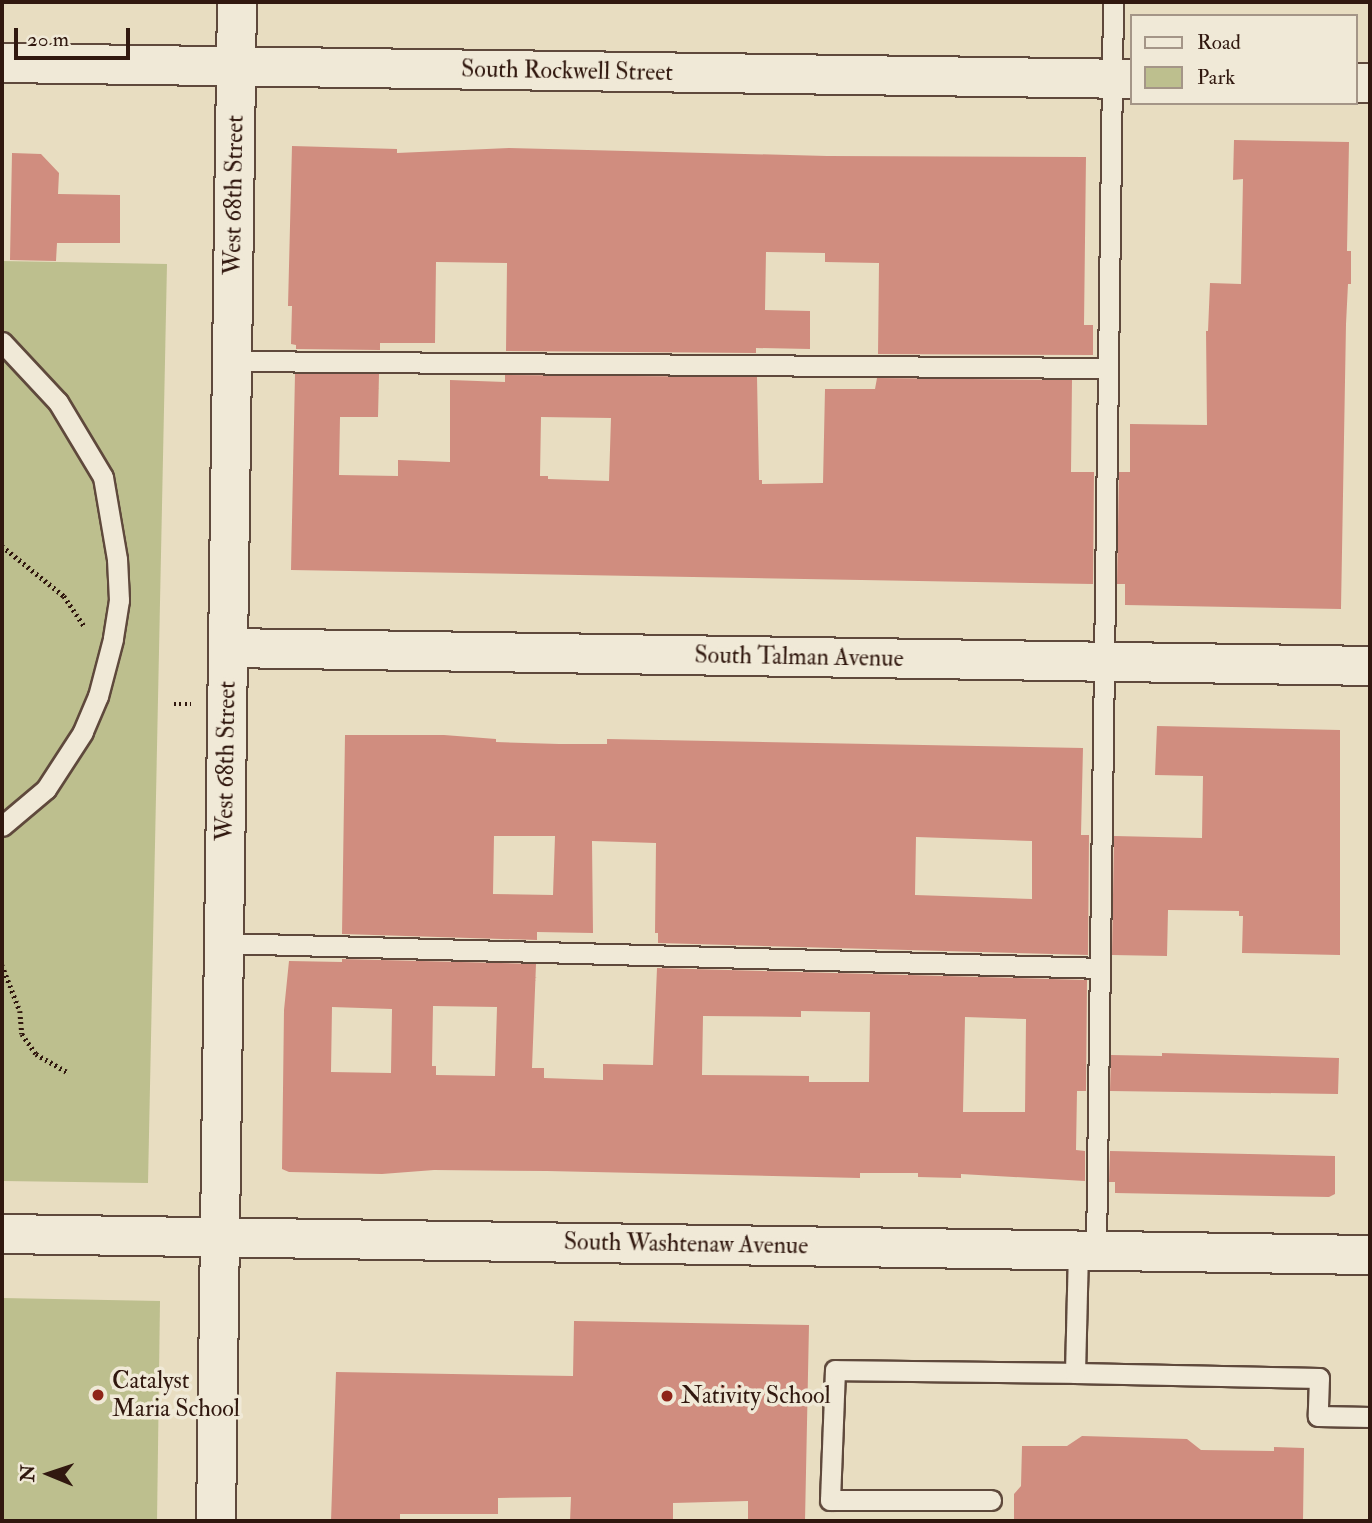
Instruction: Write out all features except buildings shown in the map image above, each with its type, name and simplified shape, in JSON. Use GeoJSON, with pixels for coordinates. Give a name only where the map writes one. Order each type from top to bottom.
{"type":"FeatureCollection","features":[{"type":"Feature","properties":{"kind":"street","name":"West 68th Street"},"geometry":{"type":"LineString","coordinates":[[216,1521],[237,2]]}},
{"type":"Feature","properties":{"kind":"street","name":"South Rockwell Street"},"geometry":{"type":"LineString","coordinates":[[2,63],[1122,79]]}},
{"type":"Feature","properties":{"kind":"street","name":"South Talman Avenue"},"geometry":{"type":"LineString","coordinates":[[228,648],[1370,666]]}},
{"type":"Feature","properties":{"kind":"street","name":"South Washtenaw Avenue"},"geometry":{"type":"LineString","coordinates":[[2,1234],[1370,1255]]}},
{"type":"Feature","properties":{"kind":"lane"},"geometry":{"type":"LineString","coordinates":[[1075,1373],[1087,1250],[1100,968],[1108,368],[1122,79],[1113,2]]}},
{"type":"Feature","properties":{"kind":"lane"},"geometry":{"type":"LineString","coordinates":[[2,342],[58,402],[103,477],[117,559],[119,600],[113,639],[98,696],[83,732],[46,789],[2,826]]}},
{"type":"Feature","properties":{"kind":"lane"},"geometry":{"type":"LineString","coordinates":[[232,361],[1108,368]]}},
{"type":"Feature","properties":{"kind":"lane"},"geometry":{"type":"LineString","coordinates":[[224,943],[1100,968]]}},
{"type":"Feature","properties":{"kind":"lane"},"geometry":{"type":"LineString","coordinates":[[991,1500],[830,1500],[835,1370],[1318,1378],[1318,1416],[1370,1417]]}},
{"type":"Feature","properties":{"kind":"path"},"geometry":{"type":"LineString","coordinates":[[2,546],[64,596],[91,636],[104,668]]}},
{"type":"Feature","properties":{"kind":"path"},"geometry":{"type":"LineString","coordinates":[[2,965],[20,1011],[22,1034],[36,1054],[66,1072]]}},
{"type":"Feature","properties":{"kind":"green space"},"geometry":{"type":"Polygon","coordinates":[[[2,261],[167,264],[148,1183],[2,1181],[2,261]]]}},
{"type":"Feature","properties":{"kind":"green space","name":"Catalyst Maria School"},"geometry":{"type":"Polygon","coordinates":[[[2,1298],[160,1301],[157,1521],[2,1521],[2,1298]]]}},
{"type":"Feature","properties":{"kind":"place","name":"Catalyst Maria School"},"geometry":{"type":"Point","coordinates":[98,1395]}},
{"type":"Feature","properties":{"kind":"place","name":"Nativity School"},"geometry":{"type":"Point","coordinates":[667,1396]}}]}
